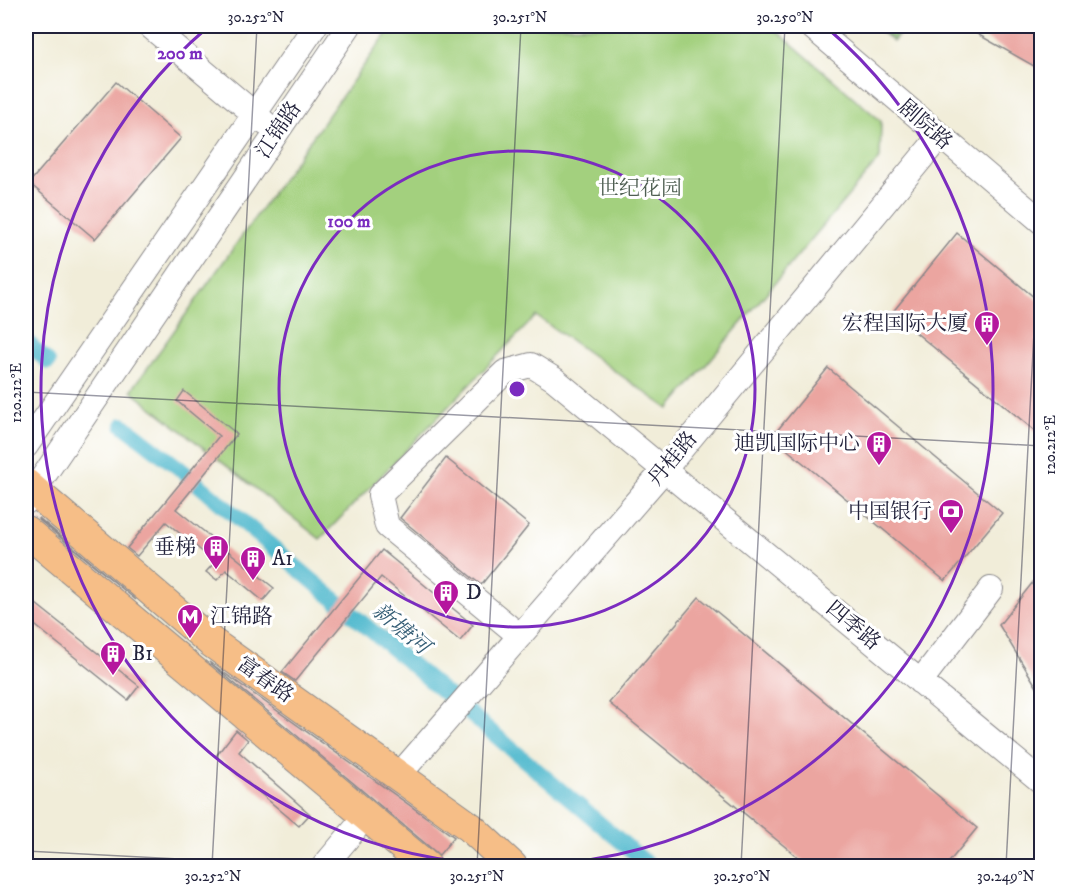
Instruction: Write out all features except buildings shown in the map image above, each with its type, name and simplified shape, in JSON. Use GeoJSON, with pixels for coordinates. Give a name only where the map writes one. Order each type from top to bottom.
{"type":"FeatureCollection","features":[{"type":"Feature","properties":{"kind":"main road","name":"富春路"},"geometry":{"type":"LineString","coordinates":[[28,492],[211,642],[470,827],[512,867]]}},
{"type":"Feature","properties":{"kind":"main road","name":"富春路"},"geometry":{"type":"LineString","coordinates":[[26,531],[426,867]]}},
{"type":"Feature","properties":{"kind":"street"},"geometry":{"type":"LineString","coordinates":[[150,26],[277,133]]}},
{"type":"Feature","properties":{"kind":"street","name":"江锦路"},"geometry":{"type":"LineString","coordinates":[[26,446],[315,26]]}},
{"type":"Feature","properties":{"kind":"street","name":"江锦路"},"geometry":{"type":"LineString","coordinates":[[28,492],[349,26]]}},
{"type":"Feature","properties":{"kind":"street","name":"剧院路"},"geometry":{"type":"LineString","coordinates":[[811,26],[1041,222]]}},
{"type":"Feature","properties":{"kind":"street","name":"丹桂路"},"geometry":{"type":"LineString","coordinates":[[399,775],[664,470],[939,137]]}},
{"type":"Feature","properties":{"kind":"street","name":"四季路"},"geometry":{"type":"LineString","coordinates":[[520,636],[387,526],[380,495],[505,372],[531,365],[554,379],[1041,782]]}},
{"type":"Feature","properties":{"kind":"street"},"geometry":{"type":"LineString","coordinates":[[920,682],[991,589]]}},
{"type":"Feature","properties":{"kind":"street"},"geometry":{"type":"LineString","coordinates":[[324,867],[366,816]]}},
{"type":"Feature","properties":{"kind":"green space","name":"世纪花园"},"geometry":{"type":"Polygon","coordinates":[[[392,26],[771,26],[881,121],[880,158],[669,409],[536,316],[320,539],[131,391],[392,26]]]}},
{"type":"Feature","properties":{"kind":"green space"},"geometry":{"type":"Polygon","coordinates":[[[875,26],[906,26],[893,42],[875,26]]]}},
{"type":"Feature","properties":{"kind":"waterway","name":"新塘河"},"geometry":{"type":"LineString","coordinates":[[26,341],[48,362]]}},
{"type":"Feature","properties":{"kind":"waterway","name":"新塘河"},"geometry":{"type":"LineString","coordinates":[[123,425],[179,468],[650,866]]}},
{"type":"Feature","properties":{"kind":"place","name":"宏程国际大厦"},"geometry":{"type":"Point","coordinates":[987,347]}},
{"type":"Feature","properties":{"kind":"place","name":"迪凯国际中心"},"geometry":{"type":"Point","coordinates":[879,467]}},
{"type":"Feature","properties":{"kind":"place","name":"中国银行"},"geometry":{"type":"Point","coordinates":[951,535]}},
{"type":"Feature","properties":{"kind":"place","name":"垂梯"},"geometry":{"type":"Point","coordinates":[216,571]}},
{"type":"Feature","properties":{"kind":"place","name":"A1"},"geometry":{"type":"Point","coordinates":[253,582]}},
{"type":"Feature","properties":{"kind":"place","name":"D"},"geometry":{"type":"Point","coordinates":[446,616]}},
{"type":"Feature","properties":{"kind":"place","name":"江锦路"},"geometry":{"type":"Point","coordinates":[190,640]}},
{"type":"Feature","properties":{"kind":"place","name":"B1"},"geometry":{"type":"Point","coordinates":[113,677]}}]}
